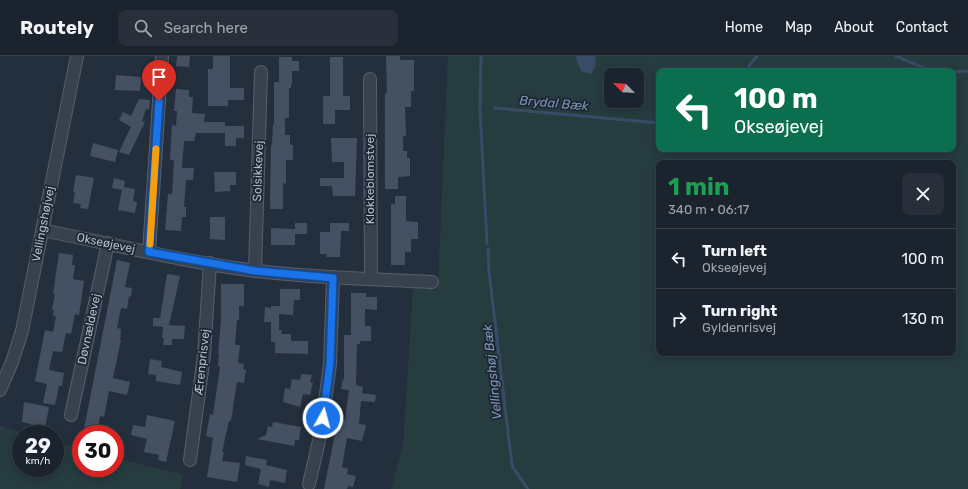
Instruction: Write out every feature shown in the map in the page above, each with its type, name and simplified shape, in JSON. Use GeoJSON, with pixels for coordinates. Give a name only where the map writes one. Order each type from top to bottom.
{"type":"FeatureCollection","features":[{"type":"Feature","properties":{"kind":"street","name":"Vellingshøjvej"},"geometry":{"type":"LineString","coordinates":[[0,390],[12,362],[22,331],[77,56]]}},
{"type":"Feature","properties":{"kind":"street"},"geometry":{"type":"LineString","coordinates":[[149,252],[162,56]]}},
{"type":"Feature","properties":{"kind":"street","name":"Solsikkevej"},"geometry":{"type":"LineString","coordinates":[[256,271],[261,72]]}},
{"type":"Feature","properties":{"kind":"street","name":"Klokkeblomstvej"},"geometry":{"type":"LineString","coordinates":[[370,79],[371,279]]}},
{"type":"Feature","properties":{"kind":"street","name":"Okseøjevej"},"geometry":{"type":"LineString","coordinates":[[42,230],[149,252],[256,271],[333,278],[432,282]]}},
{"type":"Feature","properties":{"kind":"street","name":"Døvnældevej"},"geometry":{"type":"LineString","coordinates":[[71,415],[108,243]]}},
{"type":"Feature","properties":{"kind":"street","name":"Ærenprisvej"},"geometry":{"type":"LineString","coordinates":[[190,460],[204,355],[210,263]]}},
{"type":"Feature","properties":{"kind":"street"},"geometry":{"type":"LineString","coordinates":[[309,484],[321,432],[330,364],[333,278]]}},
{"type":"Feature","properties":{"kind":"green space"},"geometry":{"type":"Polygon","coordinates":[[[448,56],[968,56],[968,489],[391,489],[403,446],[413,288],[438,286],[448,56]]]}},
{"type":"Feature","properties":{"kind":"green space"},"geometry":{"type":"Polygon","coordinates":[[[0,426],[12,429],[12,477],[64,477],[64,444],[72,447],[72,477],[124,477],[124,460],[183,475],[180,489],[0,489],[0,426]]]}},
{"type":"Feature","properties":{"kind":"water"},"geometry":{"type":"Polygon","coordinates":[[[575,56],[596,56],[595,67],[591,74],[581,71],[575,56]]]}},
{"type":"Feature","properties":{"kind":"building"},"geometry":{"type":"Polygon","coordinates":[[[177,56],[190,56],[189,67],[176,66],[177,56]]]}},
{"type":"Feature","properties":{"kind":"building"},"geometry":{"type":"Polygon","coordinates":[[[213,56],[230,56],[230,88],[244,88],[244,100],[228,100],[228,106],[208,106],[208,69],[213,69],[213,56]]]}},
{"type":"Feature","properties":{"kind":"building"},"geometry":{"type":"Polygon","coordinates":[[[386,56],[400,56],[400,60],[414,60],[414,91],[411,91],[411,107],[405,107],[406,136],[403,136],[403,151],[407,151],[407,158],[410,158],[410,176],[398,177],[398,189],[385,189],[385,93],[387,93],[386,56]]]}},
{"type":"Feature","properties":{"kind":"building"},"geometry":{"type":"Polygon","coordinates":[[[279,57],[292,57],[292,61],[299,61],[299,71],[292,71],[292,84],[291,88],[289,88],[289,118],[285,118],[285,135],[290,135],[290,145],[293,145],[293,160],[286,160],[286,184],[283,183],[283,209],[270,209],[271,145],[274,125],[274,82],[279,82],[279,57]]]}},
{"type":"Feature","properties":{"kind":"building"},"geometry":{"type":"Polygon","coordinates":[[[330,57],[343,57],[343,96],[350,96],[350,110],[335,110],[335,124],[323,124],[323,96],[330,96],[330,57]]]}},
{"type":"Feature","properties":{"kind":"building"},"geometry":{"type":"Polygon","coordinates":[[[116,75],[141,77],[140,91],[115,90],[116,75]]]}},
{"type":"Feature","properties":{"kind":"building"},"geometry":{"type":"Polygon","coordinates":[[[176,89],[189,90],[189,97],[193,97],[192,113],[205,114],[204,122],[225,122],[225,126],[244,126],[244,138],[236,138],[236,146],[225,146],[225,133],[196,133],[194,141],[184,141],[182,168],[194,168],[193,180],[186,180],[184,207],[186,207],[186,217],[182,217],[181,231],[165,230],[168,194],[172,194],[174,160],[170,160],[172,125],[176,126],[177,111],[174,111],[176,89]]]}},
{"type":"Feature","properties":{"kind":"building"},"geometry":{"type":"Polygon","coordinates":[[[139,99],[150,100],[149,110],[146,109],[142,121],[145,122],[129,155],[119,152],[131,127],[119,120],[123,112],[131,116],[139,99]]]}},
{"type":"Feature","properties":{"kind":"building"},"geometry":{"type":"Polygon","coordinates":[[[331,138],[357,138],[355,196],[333,196],[332,186],[320,186],[320,178],[344,178],[344,162],[332,162],[331,138]]]}},
{"type":"Feature","properties":{"kind":"building"},"geometry":{"type":"Polygon","coordinates":[[[93,143],[118,150],[115,162],[90,156],[93,143]]]}},
{"type":"Feature","properties":{"kind":"building"},"geometry":{"type":"Polygon","coordinates":[[[214,172],[236,172],[236,185],[230,185],[230,191],[215,192],[214,172]]]}},
{"type":"Feature","properties":{"kind":"building"},"geometry":{"type":"Polygon","coordinates":[[[76,175],[94,178],[88,209],[80,208],[81,204],[73,203],[76,175]]]}},
{"type":"Feature","properties":{"kind":"building"},"geometry":{"type":"Polygon","coordinates":[[[114,178],[125,181],[124,187],[135,189],[133,201],[137,202],[135,213],[118,210],[122,190],[112,188],[114,178]]]}},
{"type":"Feature","properties":{"kind":"building"},"geometry":{"type":"Polygon","coordinates":[[[395,196],[406,196],[406,221],[418,222],[418,239],[411,239],[411,252],[405,252],[405,265],[391,265],[391,204],[395,204],[395,196]]]}},
{"type":"Feature","properties":{"kind":"building"},"geometry":{"type":"Polygon","coordinates":[[[210,217],[225,217],[225,240],[210,239],[210,217]]]}},
{"type":"Feature","properties":{"kind":"building"},"geometry":{"type":"Polygon","coordinates":[[[295,223],[307,223],[307,234],[295,234],[295,245],[271,245],[271,228],[295,229],[295,223]]]}},
{"type":"Feature","properties":{"kind":"building"},"geometry":{"type":"Polygon","coordinates":[[[330,223],[349,223],[349,231],[341,231],[340,257],[326,257],[327,254],[320,254],[320,232],[330,232],[330,223]]]}},
{"type":"Feature","properties":{"kind":"building"},"geometry":{"type":"Polygon","coordinates":[[[59,253],[73,255],[72,265],[75,265],[73,279],[84,281],[79,315],[75,314],[71,334],[66,333],[62,352],[53,351],[49,370],[64,373],[62,386],[59,386],[55,405],[43,403],[47,384],[35,381],[45,330],[53,332],[56,316],[53,316],[54,310],[52,310],[59,253]]]}},
{"type":"Feature","properties":{"kind":"building"},"geometry":{"type":"Polygon","coordinates":[[[117,260],[130,263],[125,287],[132,288],[131,297],[129,296],[127,309],[121,308],[117,328],[121,329],[121,340],[113,378],[130,382],[127,395],[109,391],[104,417],[100,416],[98,425],[85,425],[117,260]]]}},
{"type":"Feature","properties":{"kind":"building"},"geometry":{"type":"Polygon","coordinates":[[[167,274],[180,276],[169,325],[185,326],[184,339],[172,339],[172,345],[163,345],[163,327],[153,326],[153,318],[160,318],[167,274]]]}},
{"type":"Feature","properties":{"kind":"building"},"geometry":{"type":"Polygon","coordinates":[[[221,284],[244,284],[244,306],[239,306],[239,320],[237,320],[235,345],[240,345],[238,363],[244,364],[243,369],[246,370],[244,383],[237,382],[231,421],[229,421],[222,452],[224,452],[222,461],[240,463],[237,482],[207,477],[213,438],[206,436],[210,414],[213,415],[220,367],[218,366],[218,354],[221,319],[221,284]]]}},
{"type":"Feature","properties":{"kind":"building"},"geometry":{"type":"Polygon","coordinates":[[[280,289],[300,289],[300,300],[294,300],[293,315],[279,314],[279,330],[282,330],[281,334],[291,334],[291,341],[308,341],[308,354],[275,353],[275,342],[271,342],[271,322],[264,322],[265,307],[271,308],[271,306],[280,306],[280,289]]]}},
{"type":"Feature","properties":{"kind":"building"},"geometry":{"type":"Polygon","coordinates":[[[351,293],[366,293],[366,297],[377,297],[377,310],[365,309],[365,326],[371,326],[371,341],[360,341],[360,344],[357,344],[356,385],[363,387],[362,393],[376,395],[375,402],[361,401],[359,424],[366,425],[362,441],[347,438],[342,467],[348,469],[347,474],[356,476],[353,487],[348,486],[347,489],[324,489],[338,419],[345,420],[349,390],[341,389],[344,379],[344,335],[351,335],[351,293]]]}},
{"type":"Feature","properties":{"kind":"building"},"geometry":{"type":"Polygon","coordinates":[[[150,359],[162,361],[161,367],[182,372],[180,385],[156,381],[156,375],[148,374],[150,359]]]}},
{"type":"Feature","properties":{"kind":"building"},"geometry":{"type":"Polygon","coordinates":[[[301,374],[312,375],[310,382],[313,383],[310,395],[303,394],[300,407],[283,402],[285,388],[290,389],[292,379],[300,380],[301,374]]]}},
{"type":"Feature","properties":{"kind":"building"},"geometry":{"type":"Polygon","coordinates":[[[24,402],[49,407],[46,425],[31,425],[22,422],[24,402]]]}},
{"type":"Feature","properties":{"kind":"building"},"geometry":{"type":"Polygon","coordinates":[[[147,415],[175,421],[166,462],[158,460],[159,455],[144,452],[147,439],[131,435],[133,425],[145,427],[147,415]]]}},
{"type":"Feature","properties":{"kind":"building"},"geometry":{"type":"Polygon","coordinates":[[[273,422],[301,427],[299,440],[295,440],[294,446],[257,439],[266,435],[268,426],[272,427],[273,422]]]}},
{"type":"Feature","properties":{"kind":"building"},"geometry":{"type":"Polygon","coordinates":[[[246,456],[267,460],[266,465],[287,470],[285,483],[270,480],[269,487],[258,484],[261,469],[245,465],[246,456]]]}},
{"type":"Feature","properties":{"kind":"waterway","name":"Vellingshøj Bæk"},"geometry":{"type":"LineString","coordinates":[[481,56],[480,108],[487,244]]}},
{"type":"Feature","properties":{"kind":"waterway","name":"Brydal Bæk"},"geometry":{"type":"LineString","coordinates":[[747,68],[757,56]]}},
{"type":"Feature","properties":{"kind":"waterway","name":"Brydal Bæk"},"geometry":{"type":"LineString","coordinates":[[896,56],[924,68]]}},
{"type":"Feature","properties":{"kind":"waterway","name":"Brydal Bæk"},"geometry":{"type":"LineString","coordinates":[[956,72],[968,71]]}},
{"type":"Feature","properties":{"kind":"waterway","name":"Brydal Bæk"},"geometry":{"type":"LineString","coordinates":[[495,108],[656,123]]}},
{"type":"Feature","properties":{"kind":"waterway","name":"Vellingshøj Bæk"},"geometry":{"type":"LineString","coordinates":[[488,249],[489,271],[512,466],[528,489]]}},
{"type":"Feature","properties":{"kind":"slow traffic"},"geometry":{"type":"LineString","coordinates":[[150,244],[156,149]]}},
{"type":"Feature","properties":{"kind":"route"},"geometry":{"type":"LineString","coordinates":[[159,101],[149,252],[256,271],[333,278],[330,364],[323,418]]}}]}
